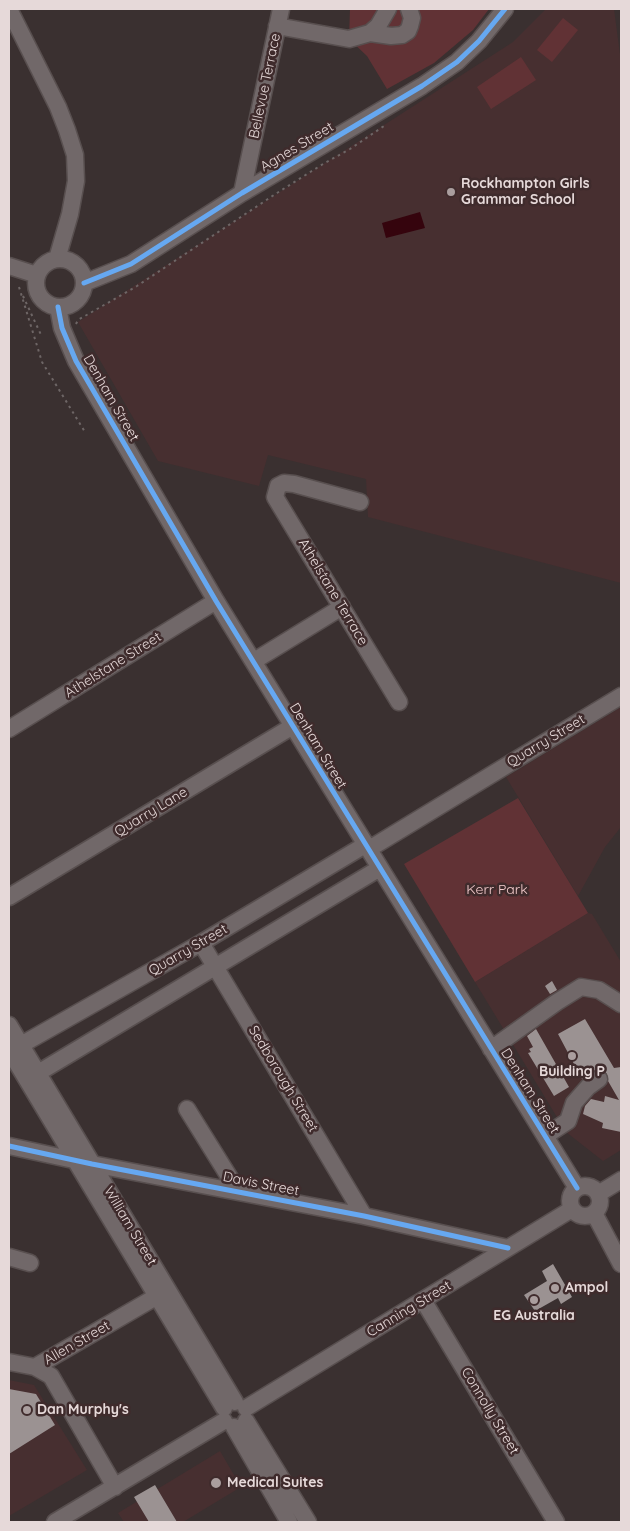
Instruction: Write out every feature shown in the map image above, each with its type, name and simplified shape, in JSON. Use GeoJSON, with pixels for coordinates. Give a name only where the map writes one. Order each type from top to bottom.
{"type":"FeatureCollection","features":[{"type":"Feature","properties":{"kind":"street"},"geometry":{"type":"LineString","coordinates":[[9,9],[12,24],[58,107],[68,130],[75,155],[76,181],[70,214],[57,259]]}},
{"type":"Feature","properties":{"kind":"street","name":"Bellevue Terrace"},"geometry":{"type":"LineString","coordinates":[[242,193],[281,9]]}},
{"type":"Feature","properties":{"kind":"street"},"geometry":{"type":"LineString","coordinates":[[370,33],[378,26],[388,9]]}},
{"type":"Feature","properties":{"kind":"street"},"geometry":{"type":"LineString","coordinates":[[277,26],[349,39],[370,33],[391,36],[402,35],[410,26],[412,18],[409,9]]}},
{"type":"Feature","properties":{"kind":"street","name":"Agnes Street"},"geometry":{"type":"LineString","coordinates":[[84,283],[131,264],[242,193],[422,86],[450,67],[479,41],[505,9]]}},
{"type":"Feature","properties":{"kind":"street"},"geometry":{"type":"LineString","coordinates":[[57,259],[71,262],[78,266],[84,283],[76,300],[66,306],[58,307],[48,303],[39,294],[37,275],[47,262],[57,259]]}},
{"type":"Feature","properties":{"kind":"street"},"geometry":{"type":"LineString","coordinates":[[12,273],[37,275]]}},
{"type":"Feature","properties":{"kind":"street","name":"Denham Street"},"geometry":{"type":"LineString","coordinates":[[58,307],[62,328],[76,361],[216,602],[577,1188]]}},
{"type":"Feature","properties":{"kind":"street","name":"Athelstane Terrace"},"geometry":{"type":"LineString","coordinates":[[360,502],[284,483],[278,486],[275,497],[399,702]]}},
{"type":"Feature","properties":{"kind":"street","name":"Athelstane Street"},"geometry":{"type":"LineString","coordinates":[[9,729],[216,602]]}},
{"type":"Feature","properties":{"kind":"street"},"geometry":{"type":"LineString","coordinates":[[254,661],[342,607]]}},
{"type":"Feature","properties":{"kind":"street","name":"Quarry Street"},"geometry":{"type":"LineString","coordinates":[[13,1049],[202,943],[621,696]]}},
{"type":"Feature","properties":{"kind":"street","name":"Quarry Lane"},"geometry":{"type":"LineString","coordinates":[[9,897],[293,726]]}},
{"type":"Feature","properties":{"kind":"street","name":"Quarry Street"},"geometry":{"type":"LineString","coordinates":[[33,1077],[380,868]]}},
{"type":"Feature","properties":{"kind":"street","name":"Sedborough Street"},"geometry":{"type":"LineString","coordinates":[[202,943],[364,1216]]}},
{"type":"Feature","properties":{"kind":"street"},"geometry":{"type":"LineString","coordinates":[[491,1049],[581,987],[599,990],[621,1004]]}},
{"type":"Feature","properties":{"kind":"street","name":"William Street"},"geometry":{"type":"LineString","coordinates":[[9,1025],[13,1049],[92,1164],[162,1293]]}},
{"type":"Feature","properties":{"kind":"street","name":"William Street"},"geometry":{"type":"LineString","coordinates":[[33,1077],[75,1159],[162,1293],[235,1415],[308,1522]]}},
{"type":"Feature","properties":{"kind":"street"},"geometry":{"type":"LineString","coordinates":[[545,1136],[568,1121],[574,1103],[588,1087],[599,1079]]}},
{"type":"Feature","properties":{"kind":"street"},"geometry":{"type":"LineString","coordinates":[[187,1108],[238,1191]]}},
{"type":"Feature","properties":{"kind":"street","name":"Davis Street"},"geometry":{"type":"LineString","coordinates":[[9,1146],[92,1164],[364,1216],[508,1248]]}},
{"type":"Feature","properties":{"kind":"street"},"geometry":{"type":"LineString","coordinates":[[598,1194],[621,1180]]}},
{"type":"Feature","properties":{"kind":"street"},"geometry":{"type":"LineString","coordinates":[[589,1187],[598,1194],[599,1204],[594,1213],[584,1216],[579,1215],[572,1209],[570,1199],[577,1188],[589,1187]]}},
{"type":"Feature","properties":{"kind":"street","name":"Canning Street"},"geometry":{"type":"LineString","coordinates":[[55,1522],[235,1415],[572,1209]]}},
{"type":"Feature","properties":{"kind":"street"},"geometry":{"type":"LineString","coordinates":[[594,1213],[621,1264]]}},
{"type":"Feature","properties":{"kind":"street"},"geometry":{"type":"LineString","coordinates":[[9,1257],[30,1263]]}},
{"type":"Feature","properties":{"kind":"street","name":"Allen Street"},"geometry":{"type":"LineString","coordinates":[[35,1367],[162,1293]]}},
{"type":"Feature","properties":{"kind":"street","name":"Connolly Street"},"geometry":{"type":"LineString","coordinates":[[423,1300],[556,1522]]}},
{"type":"Feature","properties":{"kind":"street"},"geometry":{"type":"LineString","coordinates":[[9,1362],[35,1367]]}},
{"type":"Feature","properties":{"kind":"street","name":"Allen Street"},"geometry":{"type":"LineString","coordinates":[[35,1367],[51,1376],[115,1487]]}},
{"type":"Feature","properties":{"kind":"street","name":"William Street"},"geometry":{"type":"LineString","coordinates":[[235,1415],[289,1522]]}},
{"type":"Feature","properties":{"kind":"path"},"geometry":{"type":"LineString","coordinates":[[76,326],[78,320],[137,286],[277,193],[350,149],[388,123]]}},
{"type":"Feature","properties":{"kind":"path"},"geometry":{"type":"LineString","coordinates":[[12,273],[42,337]]}},
{"type":"Feature","properties":{"kind":"path"},"geometry":{"type":"LineString","coordinates":[[19,287],[42,362],[85,432]]}},
{"type":"Feature","properties":{"kind":"shaded area","name":"Rockhampton Girls Grammar School"},"geometry":{"type":"Polygon","coordinates":[[[546,9],[614,9],[621,62],[621,583],[368,517],[366,479],[268,455],[259,486],[158,461],[78,322],[513,42],[546,9]]]}},
{"type":"Feature","properties":{"kind":"shaded area"},"geometry":{"type":"Polygon","coordinates":[[[420,212],[425,228],[386,238],[382,223],[420,212]]]}},
{"type":"Feature","properties":{"kind":"shaded area"},"geometry":{"type":"Polygon","coordinates":[[[621,707],[621,827],[605,847],[578,896],[506,777],[621,707]]]}},
{"type":"Feature","properties":{"kind":"shaded area"},"geometry":{"type":"Polygon","coordinates":[[[588,913],[592,914],[621,962],[621,1150],[603,1161],[566,1132],[475,982],[588,913]]]}},
{"type":"Feature","properties":{"kind":"shaded area"},"geometry":{"type":"Polygon","coordinates":[[[9,1380],[34,1385],[87,1470],[9,1516],[9,1380]]]}},
{"type":"Feature","properties":{"kind":"shaded area"},"geometry":{"type":"Polygon","coordinates":[[[220,1451],[241,1487],[183,1522],[124,1522],[118,1513],[220,1451]]]}},
{"type":"Feature","properties":{"kind":"green space"},"geometry":{"type":"Polygon","coordinates":[[[350,9],[489,9],[473,30],[434,63],[387,89],[367,56],[349,39],[350,9]]]}},
{"type":"Feature","properties":{"kind":"green space"},"geometry":{"type":"Polygon","coordinates":[[[563,18],[578,30],[552,62],[537,50],[563,18]]]}},
{"type":"Feature","properties":{"kind":"green space"},"geometry":{"type":"Polygon","coordinates":[[[521,57],[536,80],[491,109],[477,87],[521,57]]]}},
{"type":"Feature","properties":{"kind":"green space","name":"Kerr Park"},"geometry":{"type":"Polygon","coordinates":[[[518,798],[588,913],[475,982],[404,864],[518,798]]]}},
{"type":"Feature","properties":{"kind":"building"},"geometry":{"type":"Polygon","coordinates":[[[552,981],[557,990],[550,994],[545,986],[552,981]]]}},
{"type":"Feature","properties":{"kind":"building"},"geometry":{"type":"Polygon","coordinates":[[[585,1019],[614,1068],[621,1067],[621,1132],[602,1128],[603,1123],[583,1114],[585,1106],[591,1099],[604,1102],[605,1096],[619,1100],[608,1081],[607,1074],[601,1068],[582,1079],[558,1034],[585,1019]]]}},
{"type":"Feature","properties":{"kind":"building"},"geometry":{"type":"Polygon","coordinates":[[[536,1029],[569,1087],[554,1096],[528,1053],[531,1052],[529,1049],[533,1047],[527,1036],[536,1029]]]}},
{"type":"Feature","properties":{"kind":"building","name":"Ampol"},"geometry":{"type":"Polygon","coordinates":[[[553,1264],[572,1297],[561,1304],[558,1298],[535,1311],[524,1295],[547,1281],[542,1271],[553,1264]]]}},
{"type":"Feature","properties":{"kind":"building","name":"Dan Murphy's"},"geometry":{"type":"Polygon","coordinates":[[[9,1389],[36,1394],[55,1425],[9,1454],[9,1389]]]}},
{"type":"Feature","properties":{"kind":"building"},"geometry":{"type":"Polygon","coordinates":[[[155,1485],[177,1522],[149,1522],[134,1497],[155,1485]]]}},
{"type":"Feature","properties":{"kind":"cycle path"},"geometry":{"type":"LineString","coordinates":[[84,283],[131,264],[242,193],[422,86],[457,62],[479,41],[505,9]]}},
{"type":"Feature","properties":{"kind":"cycle path"},"geometry":{"type":"LineString","coordinates":[[58,307],[62,328],[76,361],[216,601],[577,1188]]}},
{"type":"Feature","properties":{"kind":"cycle path"},"geometry":{"type":"LineString","coordinates":[[9,1146],[92,1164],[364,1216],[508,1248]]}},
{"type":"Feature","properties":{"kind":"place","name":"Rockhampton Girls Grammar School"},"geometry":{"type":"Point","coordinates":[451,192]}},
{"type":"Feature","properties":{"kind":"place","name":"Building P"},"geometry":{"type":"Point","coordinates":[572,1056]}},
{"type":"Feature","properties":{"kind":"place","name":"Ampol"},"geometry":{"type":"Point","coordinates":[555,1288]}},
{"type":"Feature","properties":{"kind":"place","name":"EG Australia"},"geometry":{"type":"Point","coordinates":[534,1300]}},
{"type":"Feature","properties":{"kind":"place","name":"Dan Murphy's"},"geometry":{"type":"Point","coordinates":[27,1410]}},
{"type":"Feature","properties":{"kind":"place","name":"Medical Suites"},"geometry":{"type":"Point","coordinates":[216,1483]}}]}
